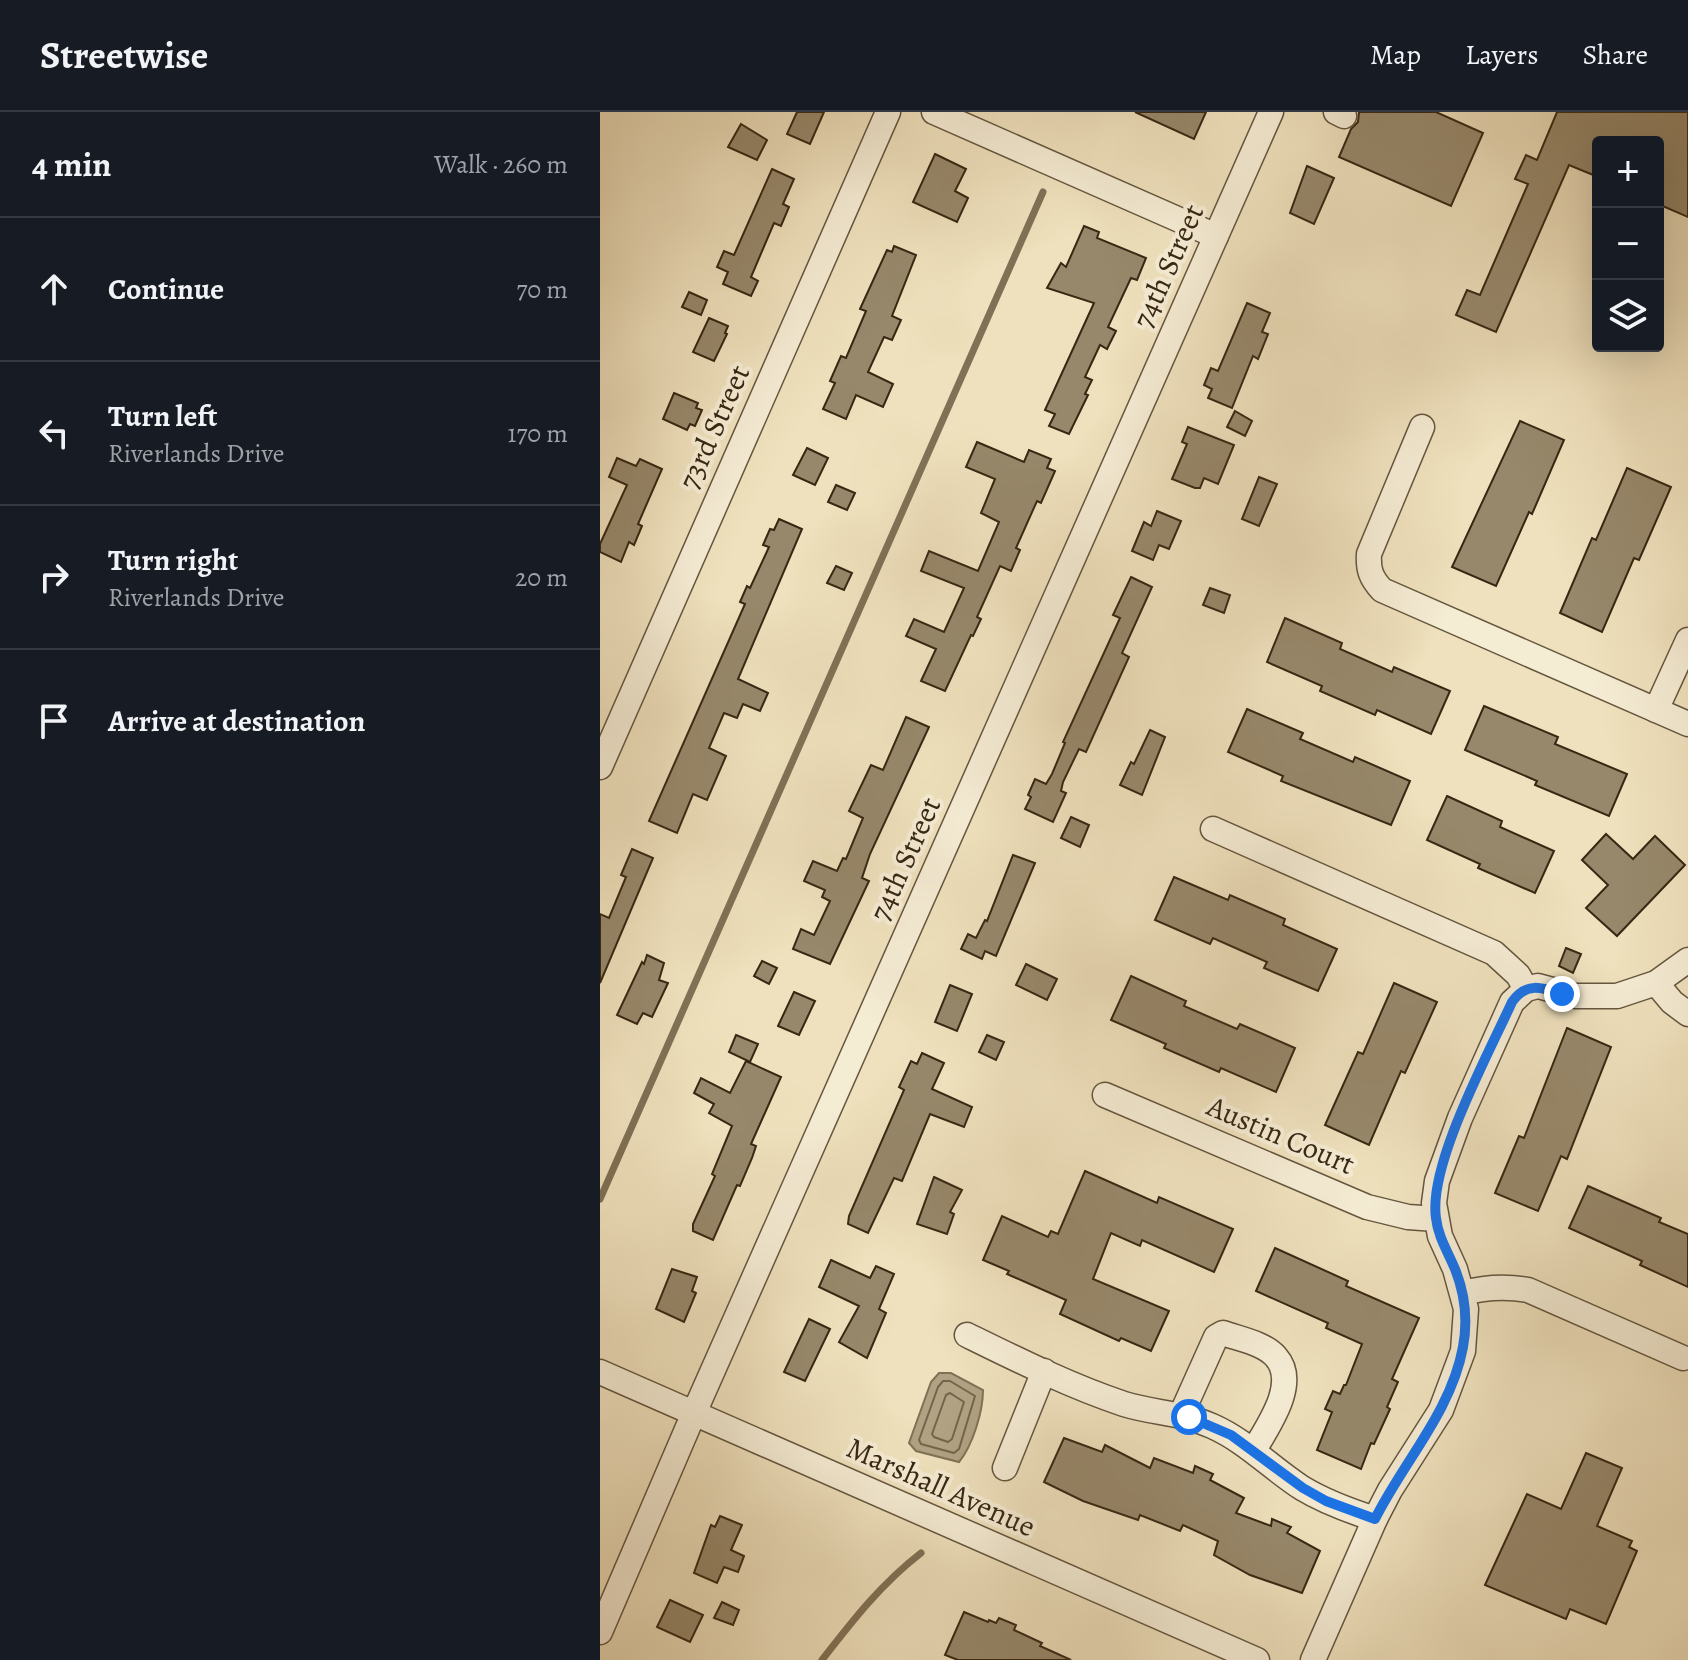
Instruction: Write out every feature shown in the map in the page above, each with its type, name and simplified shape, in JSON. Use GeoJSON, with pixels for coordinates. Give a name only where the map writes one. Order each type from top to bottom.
{"type":"FeatureCollection","features":[{"type":"Feature","properties":{"kind":"street","name":"73rd Street"},"geometry":{"type":"LineString","coordinates":[[600,767],[888,112]]}},
{"type":"Feature","properties":{"kind":"street"},"geometry":{"type":"LineString","coordinates":[[934,112],[1216,236]]}},
{"type":"Feature","properties":{"kind":"street","name":"74th Street"},"geometry":{"type":"LineString","coordinates":[[600,1632],[694,1413],[1271,112]]}},
{"type":"Feature","properties":{"kind":"street"},"geometry":{"type":"LineString","coordinates":[[1422,427],[1369,554],[1368,567],[1373,580],[1382,590],[1688,724]]}},
{"type":"Feature","properties":{"kind":"street"},"geometry":{"type":"LineString","coordinates":[[1656,710],[1688,640]]}},
{"type":"Feature","properties":{"kind":"street"},"geometry":{"type":"LineString","coordinates":[[1213,829],[1494,953],[1507,963],[1526,989]]}},
{"type":"Feature","properties":{"kind":"street"},"geometry":{"type":"LineString","coordinates":[[1313,1660],[1375,1519],[1441,1410],[1453,1381],[1465,1336],[1463,1293],[1436,1219],[1437,1181],[1460,1118],[1512,1002],[1518,993],[1538,986],[1575,996],[1604,998],[1644,989],[1688,960]]}},
{"type":"Feature","properties":{"kind":"street"},"geometry":{"type":"LineString","coordinates":[[1656,983],[1672,1002],[1688,1014]]}},
{"type":"Feature","properties":{"kind":"street","name":"Austin Court"},"geometry":{"type":"LineString","coordinates":[[1105,1095],[1367,1207],[1408,1217],[1436,1219]]}},
{"type":"Feature","properties":{"kind":"street"},"geometry":{"type":"LineString","coordinates":[[1463,1293],[1485,1288],[1528,1290],[1683,1358]]}},
{"type":"Feature","properties":{"kind":"street"},"geometry":{"type":"LineString","coordinates":[[1181,1415],[1216,1337],[1223,1333],[1268,1350],[1283,1368],[1285,1381],[1278,1404],[1254,1450]]}},
{"type":"Feature","properties":{"kind":"street"},"geometry":{"type":"LineString","coordinates":[[967,1335],[1130,1406],[1181,1415],[1211,1425],[1254,1450],[1303,1488],[1326,1501],[1375,1519]]}},
{"type":"Feature","properties":{"kind":"street"},"geometry":{"type":"LineString","coordinates":[[1005,1468],[1044,1371]]}},
{"type":"Feature","properties":{"kind":"street","name":"Marshall Avenue"},"geometry":{"type":"LineString","coordinates":[[600,1372],[1257,1660]]}},
{"type":"Feature","properties":{"kind":"water"},"geometry":{"type":"Polygon","coordinates":[[[939,1373],[951,1373],[983,1390],[976,1428],[959,1462],[916,1451],[909,1443],[931,1382],[939,1373]]]}},
{"type":"Feature","properties":{"kind":"building"},"geometry":{"type":"Polygon","coordinates":[[[797,112],[824,112],[810,144],[787,134],[797,112]]]}},
{"type":"Feature","properties":{"kind":"building"},"geometry":{"type":"Polygon","coordinates":[[[1135,112],[1206,112],[1194,139],[1135,112]]]}},
{"type":"Feature","properties":{"kind":"building"},"geometry":{"type":"Polygon","coordinates":[[[1359,112],[1436,112],[1483,133],[1451,206],[1339,157],[1351,129],[1358,122],[1359,112]]]}},
{"type":"Feature","properties":{"kind":"building"},"geometry":{"type":"Polygon","coordinates":[[[1557,112],[1688,112],[1688,217],[1664,207],[1664,136],[1592,136],[1592,175],[1569,165],[1496,332],[1456,315],[1467,290],[1480,295],[1528,184],[1515,179],[1526,155],[1537,160],[1557,112]]]}},
{"type":"Feature","properties":{"kind":"building"},"geometry":{"type":"Polygon","coordinates":[[[741,124],[767,140],[757,160],[728,147],[741,124]]]}},
{"type":"Feature","properties":{"kind":"building"},"geometry":{"type":"Polygon","coordinates":[[[935,154],[966,169],[955,191],[968,198],[957,222],[913,202],[935,154]]]}},
{"type":"Feature","properties":{"kind":"building"},"geometry":{"type":"Polygon","coordinates":[[[1307,166],[1334,178],[1314,224],[1290,213],[1307,166]]]}},
{"type":"Feature","properties":{"kind":"building"},"geometry":{"type":"Polygon","coordinates":[[[772,169],[794,179],[783,204],[789,207],[781,226],[774,223],[751,277],[758,281],[751,296],[723,284],[728,272],[717,267],[724,251],[734,255],[772,169]]]}},
{"type":"Feature","properties":{"kind":"building"},"geometry":{"type":"Polygon","coordinates":[[[1084,226],[1099,232],[1097,238],[1146,258],[1137,280],[1131,278],[1108,327],[1116,331],[1107,349],[1100,345],[1085,377],[1092,380],[1085,394],[1088,395],[1069,434],[1049,426],[1055,414],[1045,410],[1094,303],[1047,288],[1061,263],[1066,267],[1084,226]]]}},
{"type":"Feature","properties":{"kind":"building"},"geometry":{"type":"Polygon","coordinates":[[[894,246],[916,255],[892,316],[901,320],[892,340],[884,337],[868,372],[893,384],[883,407],[856,395],[846,419],[823,409],[835,383],[830,381],[841,356],[846,358],[866,311],[860,309],[887,250],[892,252],[894,246]]]}},
{"type":"Feature","properties":{"kind":"building"},"geometry":{"type":"Polygon","coordinates":[[[689,292],[707,300],[701,315],[682,307],[689,292]]]}},
{"type":"Feature","properties":{"kind":"building"},"geometry":{"type":"Polygon","coordinates":[[[1247,303],[1270,313],[1262,332],[1268,334],[1258,359],[1253,356],[1232,408],[1208,398],[1212,389],[1204,385],[1211,368],[1218,371],[1247,303]]]}},
{"type":"Feature","properties":{"kind":"building"},"geometry":{"type":"Polygon","coordinates":[[[709,318],[728,326],[714,361],[693,352],[709,318]]]}},
{"type":"Feature","properties":{"kind":"building"},"geometry":{"type":"Polygon","coordinates":[[[674,393],[698,403],[696,408],[702,410],[695,426],[690,424],[687,430],[663,419],[674,393]]]}},
{"type":"Feature","properties":{"kind":"building"},"geometry":{"type":"Polygon","coordinates":[[[1235,411],[1252,421],[1245,436],[1227,427],[1235,411]]]}},
{"type":"Feature","properties":{"kind":"building"},"geometry":{"type":"Polygon","coordinates":[[[1520,421],[1564,440],[1496,586],[1452,567],[1520,421]]]}},
{"type":"Feature","properties":{"kind":"building"},"geometry":{"type":"Polygon","coordinates":[[[1188,427],[1234,445],[1218,484],[1204,478],[1200,488],[1195,488],[1172,479],[1187,444],[1182,442],[1188,427]]]}},
{"type":"Feature","properties":{"kind":"building"},"geometry":{"type":"Polygon","coordinates":[[[977,442],[1024,462],[1029,450],[1051,459],[1047,468],[1055,471],[1041,503],[1037,501],[1016,548],[1020,550],[1011,571],[1000,566],[977,617],[981,619],[945,691],[921,681],[936,649],[906,636],[914,619],[944,632],[964,588],[921,571],[929,551],[978,571],[999,522],[981,513],[995,479],[966,467],[977,442]]]}},
{"type":"Feature","properties":{"kind":"building"},"geometry":{"type":"Polygon","coordinates":[[[807,448],[828,458],[815,485],[793,475],[807,448]]]}},
{"type":"Feature","properties":{"kind":"building"},"geometry":{"type":"Polygon","coordinates":[[[617,458],[636,466],[640,459],[662,469],[638,524],[642,526],[634,545],[629,542],[621,562],[600,552],[600,544],[627,485],[609,477],[617,458]]]}},
{"type":"Feature","properties":{"kind":"building"},"geometry":{"type":"Polygon","coordinates":[[[1627,468],[1671,487],[1639,560],[1634,558],[1602,632],[1560,613],[1592,538],[1596,540],[1627,468]]]}},
{"type":"Feature","properties":{"kind":"building"},"geometry":{"type":"Polygon","coordinates":[[[1259,477],[1277,484],[1259,526],[1242,519],[1259,477]]]}},
{"type":"Feature","properties":{"kind":"building"},"geometry":{"type":"Polygon","coordinates":[[[836,485],[855,493],[847,510],[828,502],[836,485]]]}},
{"type":"Feature","properties":{"kind":"building"},"geometry":{"type":"Polygon","coordinates":[[[1157,511],[1181,521],[1169,549],[1159,545],[1153,560],[1132,551],[1144,522],[1151,526],[1157,511]]]}},
{"type":"Feature","properties":{"kind":"building"},"geometry":{"type":"Polygon","coordinates":[[[779,519],[802,529],[738,679],[768,693],[760,711],[743,704],[737,718],[724,713],[709,748],[726,756],[707,800],[693,794],[677,833],[649,821],[745,604],[740,602],[747,586],[750,588],[769,547],[763,545],[770,529],[774,530],[779,519]]]}},
{"type":"Feature","properties":{"kind":"building"},"geometry":{"type":"Polygon","coordinates":[[[836,566],[852,573],[844,590],[827,583],[836,566]]]}},
{"type":"Feature","properties":{"kind":"building"},"geometry":{"type":"Polygon","coordinates":[[[1131,577],[1152,587],[1122,653],[1129,657],[1086,752],[1079,749],[1063,782],[1061,791],[1066,793],[1053,822],[1025,809],[1031,797],[1028,795],[1035,779],[1046,784],[1052,774],[1063,742],[1120,618],[1113,615],[1131,577]]]}},
{"type":"Feature","properties":{"kind":"building"},"geometry":{"type":"Polygon","coordinates":[[[1210,588],[1230,595],[1224,613],[1203,605],[1210,588]]]}},
{"type":"Feature","properties":{"kind":"building"},"geometry":{"type":"Polygon","coordinates":[[[1285,618],[1342,643],[1340,649],[1392,672],[1394,667],[1450,691],[1431,734],[1377,710],[1375,715],[1320,691],[1322,686],[1267,662],[1285,618]]]}},
{"type":"Feature","properties":{"kind":"building"},"geometry":{"type":"Polygon","coordinates":[[[1484,706],[1558,737],[1555,744],[1627,774],[1609,816],[1535,785],[1537,781],[1465,750],[1484,706]]]}},
{"type":"Feature","properties":{"kind":"building"},"geometry":{"type":"Polygon","coordinates":[[[1247,709],[1303,733],[1300,739],[1353,762],[1355,757],[1410,781],[1391,825],[1281,781],[1283,776],[1228,752],[1247,709]]]}},
{"type":"Feature","properties":{"kind":"building"},"geometry":{"type":"Polygon","coordinates":[[[906,717],[929,727],[870,854],[862,878],[869,881],[830,964],[793,949],[801,929],[814,935],[830,901],[822,897],[825,890],[804,881],[813,861],[837,871],[843,858],[846,859],[863,818],[849,811],[871,765],[883,770],[906,717]]]}},
{"type":"Feature","properties":{"kind":"building"},"geometry":{"type":"Polygon","coordinates":[[[1150,730],[1165,737],[1142,795],[1120,785],[1150,730]]]}},
{"type":"Feature","properties":{"kind":"building"},"geometry":{"type":"Polygon","coordinates":[[[1447,796],[1502,821],[1500,827],[1554,851],[1535,893],[1478,868],[1480,864],[1427,840],[1447,796]]]}},
{"type":"Feature","properties":{"kind":"building"},"geometry":{"type":"Polygon","coordinates":[[[1071,817],[1089,825],[1080,847],[1061,838],[1071,817]]]}},
{"type":"Feature","properties":{"kind":"building"},"geometry":{"type":"Polygon","coordinates":[[[1606,834],[1633,859],[1655,836],[1685,865],[1617,936],[1586,908],[1608,885],[1582,860],[1606,834]]]}},
{"type":"Feature","properties":{"kind":"building"},"geometry":{"type":"Polygon","coordinates":[[[632,849],[653,858],[600,983],[600,914],[609,918],[626,877],[621,875],[632,849]]]}},
{"type":"Feature","properties":{"kind":"building"},"geometry":{"type":"Polygon","coordinates":[[[1013,855],[1035,863],[996,956],[985,951],[982,959],[961,949],[968,934],[976,938],[987,921],[1013,855]]]}},
{"type":"Feature","properties":{"kind":"building"},"geometry":{"type":"Polygon","coordinates":[[[1174,877],[1228,900],[1230,895],[1285,919],[1283,925],[1337,949],[1318,991],[1264,968],[1267,962],[1213,938],[1210,944],[1155,920],[1174,877]]]}},
{"type":"Feature","properties":{"kind":"building"},"geometry":{"type":"Polygon","coordinates":[[[1566,948],[1581,954],[1573,973],[1559,966],[1566,948]]]}},
{"type":"Feature","properties":{"kind":"building"},"geometry":{"type":"Polygon","coordinates":[[[647,955],[664,963],[659,980],[668,983],[652,1017],[643,1013],[637,1024],[617,1015],[647,955]]]}},
{"type":"Feature","properties":{"kind":"building"},"geometry":{"type":"Polygon","coordinates":[[[762,961],[777,968],[769,984],[754,976],[762,961]]]}},
{"type":"Feature","properties":{"kind":"building"},"geometry":{"type":"Polygon","coordinates":[[[1026,964],[1057,979],[1047,1000],[1016,985],[1026,964]]]}},
{"type":"Feature","properties":{"kind":"building"},"geometry":{"type":"Polygon","coordinates":[[[1131,976],[1186,1001],[1184,1006],[1237,1029],[1240,1024],[1295,1048],[1276,1092],[1164,1048],[1166,1044],[1111,1020],[1131,976]]]}},
{"type":"Feature","properties":{"kind":"building"},"geometry":{"type":"Polygon","coordinates":[[[1394,983],[1437,1002],[1405,1073],[1401,1071],[1369,1145],[1325,1125],[1358,1052],[1363,1054],[1394,983]]]}},
{"type":"Feature","properties":{"kind":"building"},"geometry":{"type":"Polygon","coordinates":[[[950,985],[972,994],[957,1031],[935,1022],[950,985]]]}},
{"type":"Feature","properties":{"kind":"building"},"geometry":{"type":"Polygon","coordinates":[[[794,992],[815,1001],[799,1035],[778,1026],[794,992]]]}},
{"type":"Feature","properties":{"kind":"building"},"geometry":{"type":"Polygon","coordinates":[[[1567,1028],[1611,1047],[1567,1159],[1561,1156],[1538,1211],[1495,1193],[1519,1136],[1524,1138],[1567,1028]]]}},
{"type":"Feature","properties":{"kind":"building"},"geometry":{"type":"Polygon","coordinates":[[[736,1035],[758,1044],[750,1062],[729,1052],[736,1035]]]}},
{"type":"Feature","properties":{"kind":"building"},"geometry":{"type":"Polygon","coordinates":[[[987,1035],[1004,1042],[996,1060],[979,1052],[987,1035]]]}},
{"type":"Feature","properties":{"kind":"building"},"geometry":{"type":"Polygon","coordinates":[[[922,1053],[944,1063],[932,1089],[972,1107],[964,1127],[930,1114],[902,1181],[894,1178],[868,1233],[848,1224],[849,1216],[904,1090],[899,1087],[911,1061],[917,1064],[922,1053]]]}},
{"type":"Feature","properties":{"kind":"building"},"geometry":{"type":"Polygon","coordinates":[[[746,1061],[781,1077],[751,1144],[756,1146],[752,1158],[713,1240],[693,1231],[693,1224],[715,1176],[712,1174],[732,1126],[709,1113],[714,1104],[694,1093],[701,1078],[730,1093],[746,1061]]]}},
{"type":"Feature","properties":{"kind":"building"},"geometry":{"type":"Polygon","coordinates":[[[1085,1171],[1157,1203],[1159,1197],[1233,1229],[1214,1272],[1142,1240],[1140,1246],[1111,1233],[1093,1279],[1169,1311],[1151,1351],[1121,1338],[1119,1341],[1060,1314],[1066,1300],[983,1260],[1002,1216],[1048,1237],[1051,1231],[1058,1234],[1085,1171]]]}},
{"type":"Feature","properties":{"kind":"building"},"geometry":{"type":"Polygon","coordinates":[[[934,1177],[962,1190],[950,1212],[954,1214],[947,1234],[917,1224],[934,1177]]]}},
{"type":"Feature","properties":{"kind":"building"},"geometry":{"type":"Polygon","coordinates":[[[1588,1186],[1661,1218],[1659,1222],[1688,1234],[1688,1287],[1640,1265],[1642,1261],[1569,1228],[1588,1186]]]}},
{"type":"Feature","properties":{"kind":"building"},"geometry":{"type":"Polygon","coordinates":[[[1275,1248],[1348,1281],[1346,1286],[1419,1318],[1392,1379],[1398,1382],[1387,1407],[1390,1409],[1361,1469],[1317,1450],[1332,1412],[1325,1409],[1333,1391],[1340,1394],[1346,1385],[1362,1344],[1326,1328],[1328,1323],[1256,1291],[1275,1248]]]}},
{"type":"Feature","properties":{"kind":"building"},"geometry":{"type":"Polygon","coordinates":[[[831,1260],[870,1278],[876,1266],[894,1274],[879,1309],[886,1313],[867,1358],[839,1342],[859,1306],[819,1287],[831,1260]]]}},
{"type":"Feature","properties":{"kind":"building"},"geometry":{"type":"Polygon","coordinates":[[[672,1269],[697,1277],[692,1291],[696,1293],[684,1322],[656,1309],[672,1269]]]}},
{"type":"Feature","properties":{"kind":"building"},"geometry":{"type":"Polygon","coordinates":[[[809,1319],[830,1329],[805,1381],[784,1372],[809,1319]]]}},
{"type":"Feature","properties":{"kind":"building"},"geometry":{"type":"Polygon","coordinates":[[[1064,1438],[1102,1452],[1105,1445],[1150,1468],[1154,1458],[1193,1473],[1195,1466],[1213,1474],[1210,1480],[1244,1498],[1236,1513],[1271,1526],[1272,1519],[1291,1527],[1287,1533],[1320,1551],[1302,1593],[1250,1575],[1214,1555],[1218,1541],[1183,1525],[1180,1531],[1140,1515],[1138,1520],[1083,1501],[1044,1482],[1064,1438]]]}},
{"type":"Feature","properties":{"kind":"building"},"geometry":{"type":"Polygon","coordinates":[[[1586,1453],[1622,1468],[1597,1526],[1632,1541],[1629,1547],[1637,1551],[1606,1624],[1570,1609],[1566,1619],[1485,1585],[1527,1494],[1561,1509],[1586,1453]]]}},
{"type":"Feature","properties":{"kind":"building"},"geometry":{"type":"Polygon","coordinates":[[[720,1516],[742,1525],[731,1550],[744,1556],[738,1572],[724,1567],[717,1583],[694,1573],[711,1525],[715,1527],[720,1516]]]}},
{"type":"Feature","properties":{"kind":"building"},"geometry":{"type":"Polygon","coordinates":[[[670,1600],[703,1615],[690,1642],[657,1627],[670,1600]]]}},
{"type":"Feature","properties":{"kind":"building"},"geometry":{"type":"Polygon","coordinates":[[[722,1602],[739,1610],[733,1625],[714,1618],[722,1602]]]}},
{"type":"Feature","properties":{"kind":"building"},"geometry":{"type":"Polygon","coordinates":[[[964,1612],[988,1622],[996,1623],[999,1618],[1016,1625],[1014,1630],[1071,1660],[958,1660],[945,1655],[964,1612]]]}},
{"type":"Feature","properties":{"kind":"waterway"},"geometry":{"type":"LineString","coordinates":[[600,1199],[1043,192]]}},
{"type":"Feature","properties":{"kind":"waterway"},"geometry":{"type":"LineString","coordinates":[[822,1660],[880,1590],[921,1553]]}},
{"type":"Feature","properties":{"kind":"route"},"geometry":{"type":"LineString","coordinates":[[1189,1417],[1231,1435],[1303,1488],[1326,1501],[1375,1519],[1441,1410],[1463,1351],[1466,1309],[1436,1219],[1434,1203],[1437,1181],[1460,1118],[1518,993],[1538,986],[1562,994]]}}]}
